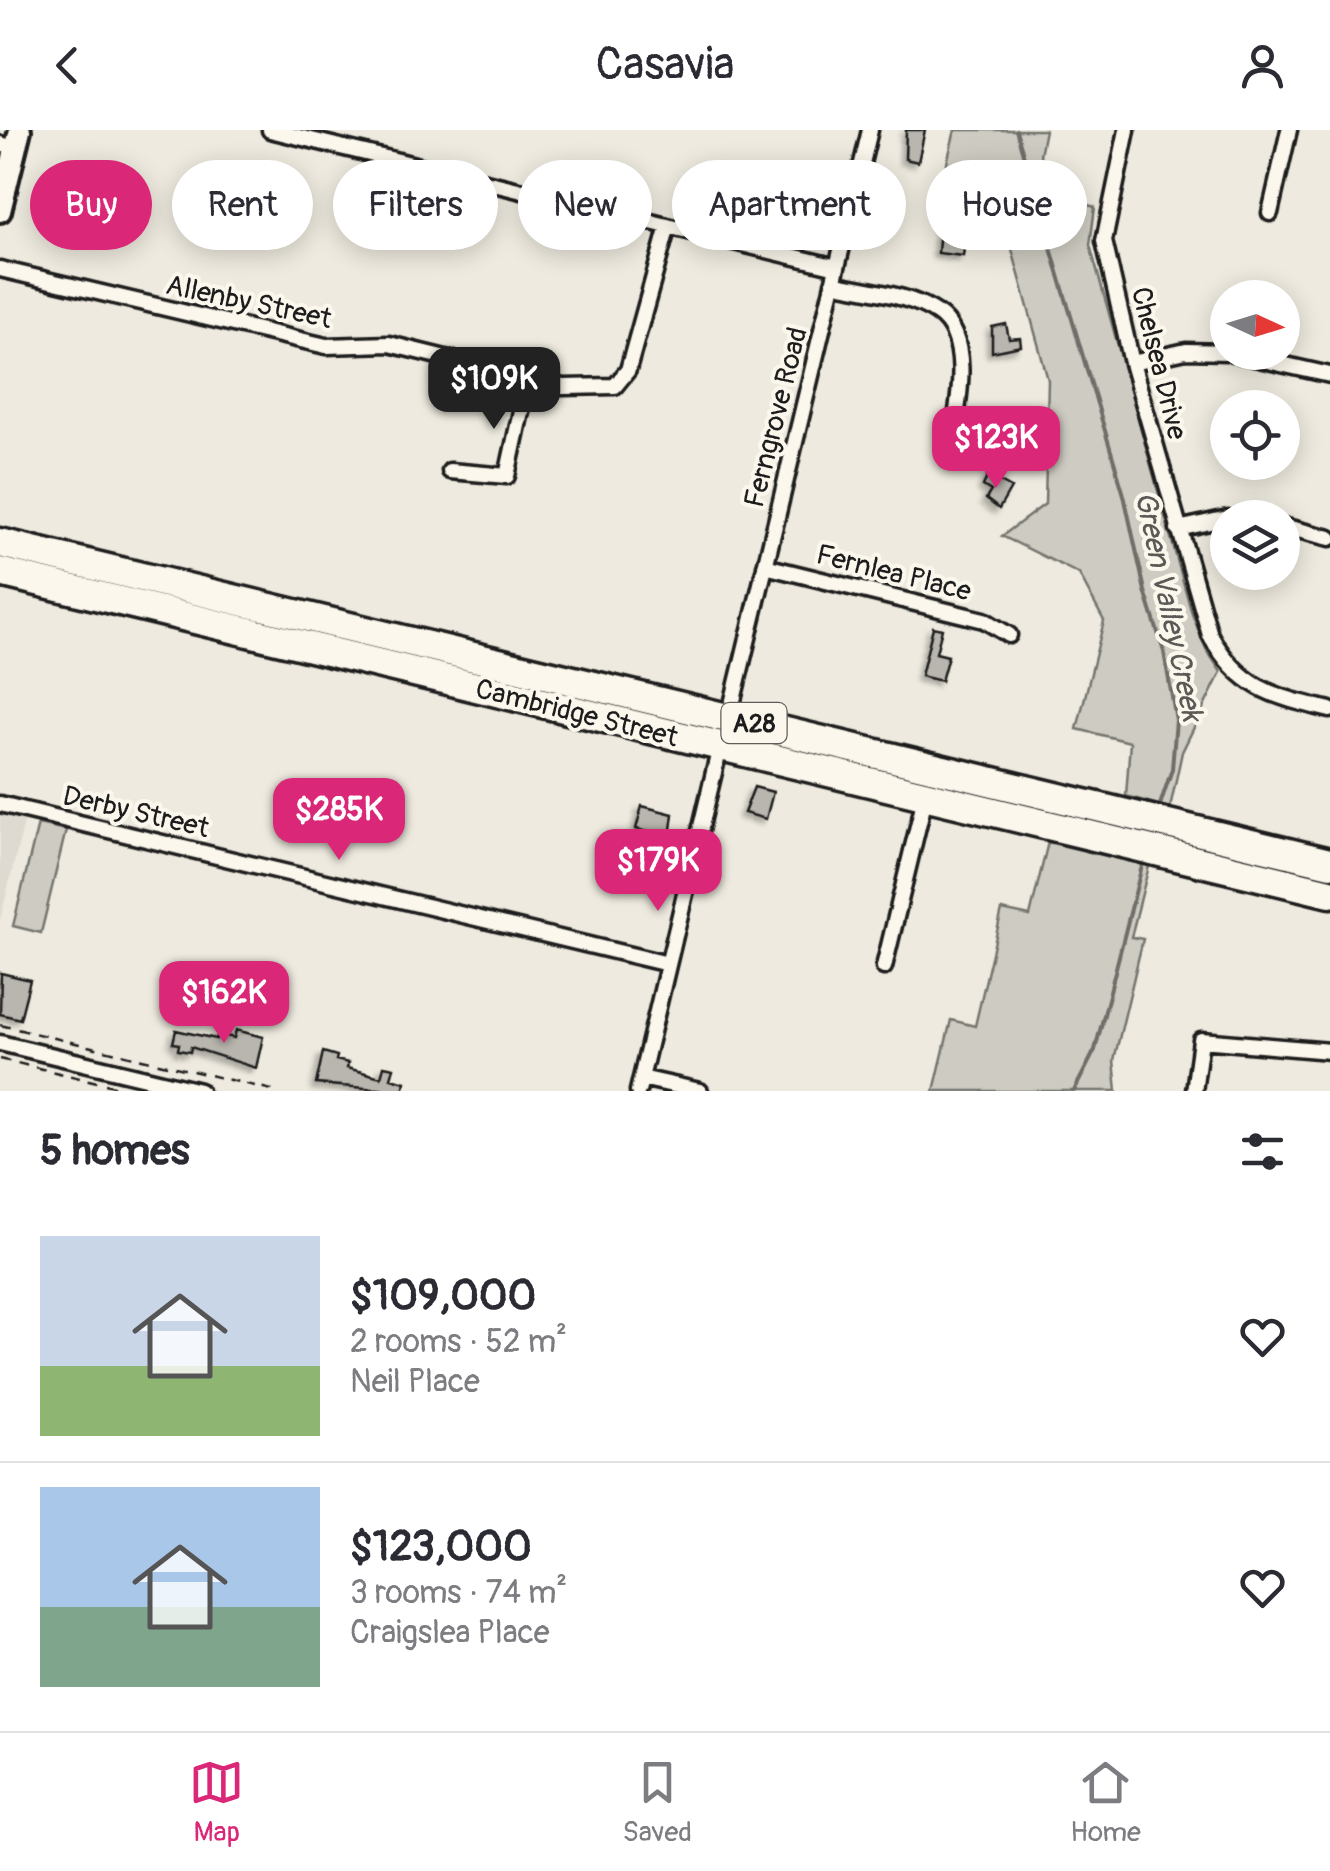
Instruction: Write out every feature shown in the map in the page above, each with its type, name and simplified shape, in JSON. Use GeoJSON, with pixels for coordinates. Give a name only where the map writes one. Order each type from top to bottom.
{"type":"FeatureCollection","features":[{"type":"Feature","properties":{"kind":"highway","name":"Cambridge Street"},"geometry":{"type":"LineString","coordinates":[[0,543],[729,717],[1136,831],[1166,853],[1330,893]]}},
{"type":"Feature","properties":{"kind":"highway","name":"Cambridge Street"},"geometry":{"type":"LineString","coordinates":[[0,572],[925,797],[1136,831],[1174,825],[1330,863]]}},
{"type":"Feature","properties":{"kind":"main road"},"geometry":{"type":"LineString","coordinates":[[0,211],[12,141]]}},
{"type":"Feature","properties":{"kind":"street"},"geometry":{"type":"LineString","coordinates":[[270,130],[837,267]]}},
{"type":"Feature","properties":{"kind":"street","name":"Ferngrove Road"},"geometry":{"type":"LineString","coordinates":[[729,717],[870,130]]}},
{"type":"Feature","properties":{"kind":"street","name":"Chelsea Drive"},"geometry":{"type":"LineString","coordinates":[[1127,130],[1104,241],[1132,363],[1210,635],[1225,663],[1249,684],[1282,698],[1330,710]]}},
{"type":"Feature","properties":{"kind":"street"},"geometry":{"type":"LineString","coordinates":[[1270,213],[1289,130]]}},
{"type":"Feature","properties":{"kind":"street","name":"Allenby Street"},"geometry":{"type":"LineString","coordinates":[[0,269],[326,346],[389,344],[528,379],[591,390],[615,386],[638,348],[668,226]]}},
{"type":"Feature","properties":{"kind":"street"},"geometry":{"type":"LineString","coordinates":[[833,283],[937,312],[952,328],[958,346],[949,460]]}},
{"type":"Feature","properties":{"kind":"street"},"geometry":{"type":"LineString","coordinates":[[1132,363],[1186,351],[1210,352]]}},
{"type":"Feature","properties":{"kind":"street"},"geometry":{"type":"LineString","coordinates":[[1300,369],[1330,376]]}},
{"type":"Feature","properties":{"kind":"street"},"geometry":{"type":"LineString","coordinates":[[450,471],[506,476],[528,379]]}},
{"type":"Feature","properties":{"kind":"street"},"geometry":{"type":"LineString","coordinates":[[1178,529],[1210,522]]}},
{"type":"Feature","properties":{"kind":"street"},"geometry":{"type":"LineString","coordinates":[[1300,530],[1330,538]]}},
{"type":"Feature","properties":{"kind":"street","name":"Fernlea Place"},"geometry":{"type":"LineString","coordinates":[[764,566],[984,620],[1010,634]]}},
{"type":"Feature","properties":{"kind":"street"},"geometry":{"type":"LineString","coordinates":[[700,1091],[639,1084],[720,747]]}},
{"type":"Feature","properties":{"kind":"street"},"geometry":{"type":"LineString","coordinates":[[884,967],[925,797]]}},
{"type":"Feature","properties":{"kind":"street","name":"Derby Street"},"geometry":{"type":"LineString","coordinates":[[0,804],[668,964]]}},
{"type":"Feature","properties":{"kind":"street"},"geometry":{"type":"LineString","coordinates":[[1194,1091],[1201,1040],[1330,1052]]}},
{"type":"Feature","properties":{"kind":"street"},"geometry":{"type":"LineString","coordinates":[[0,1043],[200,1091]]}},
{"type":"Feature","properties":{"kind":"path"},"geometry":{"type":"LineString","coordinates":[[952,431],[1046,457]]}},
{"type":"Feature","properties":{"kind":"path"},"geometry":{"type":"LineString","coordinates":[[0,1025],[276,1091]]}},
{"type":"Feature","properties":{"kind":"path"},"geometry":{"type":"LineString","coordinates":[[0,1059],[135,1091]]}},
{"type":"Feature","properties":{"kind":"shaded area"},"geometry":{"type":"Polygon","coordinates":[[[955,130],[1045,130],[1042,160],[948,160],[955,130]]]}},
{"type":"Feature","properties":{"kind":"shaded area"},"geometry":{"type":"Polygon","coordinates":[[[1087,205],[1095,207],[1090,245],[1192,614],[1206,649],[1221,672],[1182,752],[1170,808],[1126,796],[1130,742],[1077,729],[1104,621],[1079,574],[1002,536],[1045,504],[1048,380],[1012,250],[1087,250],[1087,205]]]}},
{"type":"Feature","properties":{"kind":"shaded area"},"geometry":{"type":"Polygon","coordinates":[[[0,804],[27,811],[0,920],[0,804]]]}},
{"type":"Feature","properties":{"kind":"shaded area"},"geometry":{"type":"Polygon","coordinates":[[[38,824],[66,830],[41,933],[13,926],[38,824]]]}},
{"type":"Feature","properties":{"kind":"shaded area"},"geometry":{"type":"Polygon","coordinates":[[[1048,842],[1149,866],[1131,937],[1143,939],[1114,1060],[1117,1091],[934,1091],[951,1020],[975,1026],[1002,910],[1030,916],[1048,842]]]}},
{"type":"Feature","properties":{"kind":"building"},"geometry":{"type":"Polygon","coordinates":[[[906,130],[925,130],[918,162],[905,159],[906,130]]]}},
{"type":"Feature","properties":{"kind":"building"},"geometry":{"type":"Polygon","coordinates":[[[938,250],[964,250],[963,256],[938,250]]]}},
{"type":"Feature","properties":{"kind":"building"},"geometry":{"type":"Polygon","coordinates":[[[1006,324],[1009,339],[1020,338],[1021,346],[992,352],[992,327],[1006,324]]]}},
{"type":"Feature","properties":{"kind":"building"},"geometry":{"type":"Polygon","coordinates":[[[988,475],[1011,488],[999,509],[986,499],[991,491],[983,486],[988,475]]]}},
{"type":"Feature","properties":{"kind":"building"},"geometry":{"type":"Polygon","coordinates":[[[933,627],[942,629],[936,653],[948,656],[941,681],[921,676],[933,627]]]}},
{"type":"Feature","properties":{"kind":"building"},"geometry":{"type":"Polygon","coordinates":[[[754,787],[773,792],[766,819],[744,813],[754,787]]]}},
{"type":"Feature","properties":{"kind":"building"},"geometry":{"type":"Polygon","coordinates":[[[642,806],[673,814],[670,837],[636,829],[642,806]]]}},
{"type":"Feature","properties":{"kind":"building"},"geometry":{"type":"Polygon","coordinates":[[[1,973],[30,980],[20,1019],[0,1014],[1,973]]]}},
{"type":"Feature","properties":{"kind":"building"},"geometry":{"type":"Polygon","coordinates":[[[176,1030],[216,1039],[218,1034],[234,1038],[236,1030],[263,1037],[256,1068],[191,1047],[190,1052],[178,1050],[179,1044],[173,1043],[176,1030]]]}},
{"type":"Feature","properties":{"kind":"building"},"geometry":{"type":"Polygon","coordinates":[[[323,1052],[348,1063],[347,1068],[381,1077],[384,1066],[394,1068],[391,1078],[405,1082],[403,1091],[316,1084],[323,1052]]]}},
{"type":"Feature","properties":{"kind":"waterway","name":"Green Valley Creek"},"geometry":{"type":"LineString","coordinates":[[1016,130],[1124,495],[1145,591],[1164,652],[1176,720],[1172,769],[1158,811]]}},
{"type":"Feature","properties":{"kind":"waterway","name":"Green Valley Creek"},"geometry":{"type":"LineString","coordinates":[[1074,1091],[1095,1050],[1144,858]]}}]}
